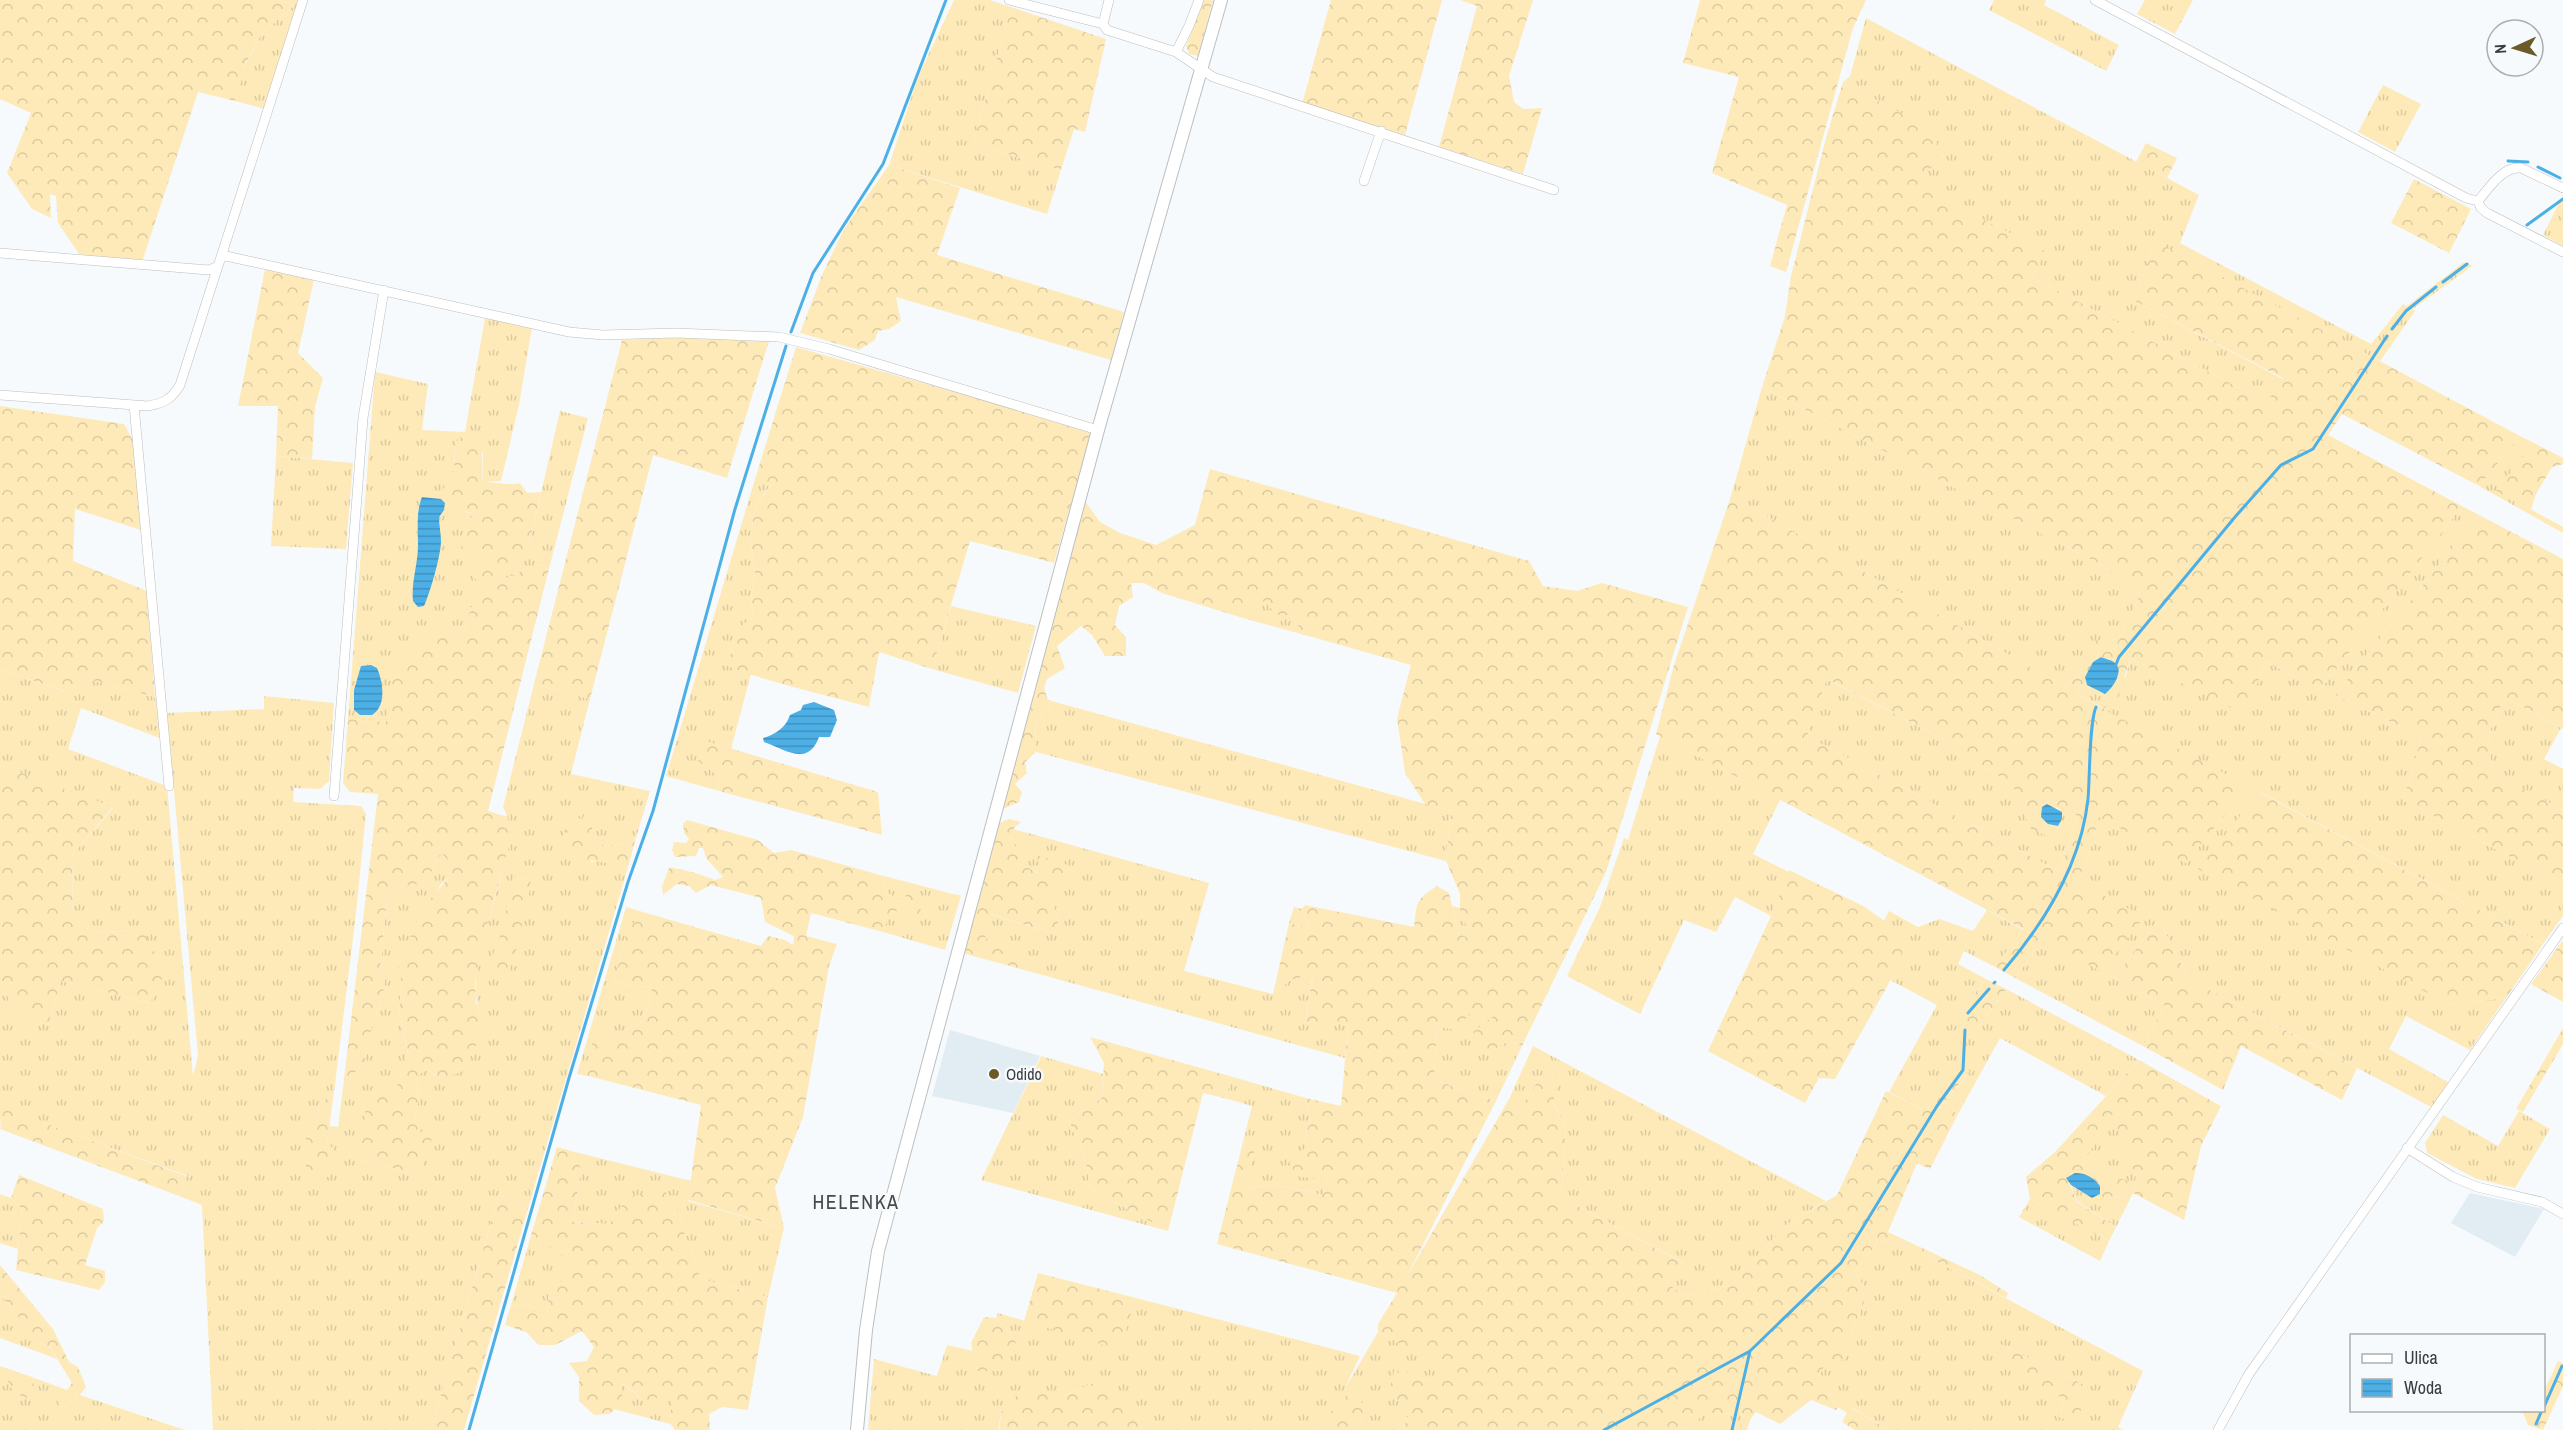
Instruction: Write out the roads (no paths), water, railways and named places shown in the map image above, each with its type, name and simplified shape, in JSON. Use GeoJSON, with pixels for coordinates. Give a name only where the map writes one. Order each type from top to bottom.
{"type":"FeatureCollection","features":[{"type":"Feature","properties":{"kind":"street"},"geometry":{"type":"LineString","coordinates":[[0,395],[134,405],[158,404],[174,396],[180,385],[303,0]]}},
{"type":"Feature","properties":{"kind":"street"},"geometry":{"type":"LineString","coordinates":[[1009,0],[1103,24],[1107,30],[1176,52],[1213,77],[1554,190]]}},
{"type":"Feature","properties":{"kind":"street"},"geometry":{"type":"LineString","coordinates":[[1103,24],[1109,0]]}},
{"type":"Feature","properties":{"kind":"street"},"geometry":{"type":"LineString","coordinates":[[1176,52],[1199,0]]}},
{"type":"Feature","properties":{"kind":"street"},"geometry":{"type":"LineString","coordinates":[[857,1430],[866,1330],[878,1251],[1098,430],[1221,0]]}},
{"type":"Feature","properties":{"kind":"street"},"geometry":{"type":"LineString","coordinates":[[2095,0],[2466,198],[2478,201]]}},
{"type":"Feature","properties":{"kind":"street"},"geometry":{"type":"LineString","coordinates":[[1364,181],[1381,131]]}},
{"type":"Feature","properties":{"kind":"street"},"geometry":{"type":"LineString","coordinates":[[2478,201],[2500,176],[2515,167],[2563,188]]}},
{"type":"Feature","properties":{"kind":"street"},"geometry":{"type":"LineString","coordinates":[[2478,201],[2487,213],[2563,252]]}},
{"type":"Feature","properties":{"kind":"street"},"geometry":{"type":"LineString","coordinates":[[0,253],[209,270],[219,262],[236,257],[569,332],[603,336],[676,333],[779,337],[829,349],[1098,430]]}},
{"type":"Feature","properties":{"kind":"street"},"geometry":{"type":"LineString","coordinates":[[334,796],[363,418],[384,290]]}},
{"type":"Feature","properties":{"kind":"street"},"geometry":{"type":"LineString","coordinates":[[134,405],[169,786]]}},
{"type":"Feature","properties":{"kind":"street"},"geometry":{"type":"LineString","coordinates":[[2218,1430],[2250,1374],[2563,927]]}},
{"type":"Feature","properties":{"kind":"street"},"geometry":{"type":"LineString","coordinates":[[2407,1148],[2453,1177],[2477,1187],[2542,1202],[2563,1214]]}},
{"type":"Feature","properties":{"kind":"water"},"geometry":{"type":"Polygon","coordinates":[[[422,497],[441,499],[445,503],[444,510],[439,517],[441,541],[435,574],[424,606],[418,607],[413,601],[413,594],[418,552],[418,515],[422,497]]]}},
{"type":"Feature","properties":{"kind":"water"},"geometry":{"type":"Polygon","coordinates":[[[2101,657],[2114,662],[2119,671],[2114,684],[2105,694],[2087,685],[2085,677],[2093,662],[2101,657]]]}},
{"type":"Feature","properties":{"kind":"water"},"geometry":{"type":"Polygon","coordinates":[[[371,665],[377,668],[381,680],[382,700],[377,711],[372,715],[360,715],[354,710],[354,690],[361,666],[371,665]]]}},
{"type":"Feature","properties":{"kind":"water"},"geometry":{"type":"Polygon","coordinates":[[[814,702],[834,710],[837,720],[830,737],[819,737],[809,752],[803,754],[788,752],[764,742],[763,738],[779,730],[786,724],[790,715],[801,710],[803,705],[814,702]]]}},
{"type":"Feature","properties":{"kind":"water"},"geometry":{"type":"Polygon","coordinates":[[[2047,804],[2062,812],[2062,819],[2058,826],[2048,824],[2041,817],[2042,807],[2047,804]]]}},
{"type":"Feature","properties":{"kind":"water"},"geometry":{"type":"Polygon","coordinates":[[[2075,1173],[2095,1180],[2100,1186],[2100,1194],[2092,1198],[2071,1185],[2066,1178],[2075,1173]]]}},
{"type":"Feature","properties":{"kind":"waterway"},"geometry":{"type":"LineString","coordinates":[[791,332],[813,273],[883,164],[946,0]]}},
{"type":"Feature","properties":{"kind":"waterway"},"geometry":{"type":"LineString","coordinates":[[2508,161],[2528,162]]}},
{"type":"Feature","properties":{"kind":"waterway"},"geometry":{"type":"LineString","coordinates":[[2538,167],[2560,178]]}},
{"type":"Feature","properties":{"kind":"waterway"},"geometry":{"type":"LineString","coordinates":[[2527,225],[2563,199]]}},
{"type":"Feature","properties":{"kind":"waterway"},"geometry":{"type":"LineString","coordinates":[[2443,282],[2467,264]]}},
{"type":"Feature","properties":{"kind":"waterway"},"geometry":{"type":"LineString","coordinates":[[2392,329],[2406,311],[2436,287]]}},
{"type":"Feature","properties":{"kind":"waterway"},"geometry":{"type":"LineString","coordinates":[[2115,667],[2119,657],[2281,465],[2313,449],[2387,336]]}},
{"type":"Feature","properties":{"kind":"waterway"},"geometry":{"type":"LineString","coordinates":[[469,1430],[569,1078],[628,882],[653,811],[735,509],[786,346]]}},
{"type":"Feature","properties":{"kind":"waterway"},"geometry":{"type":"LineString","coordinates":[[2004,970],[2034,932],[2047,911],[2078,846],[2088,799],[2091,738],[2096,707]]}},
{"type":"Feature","properties":{"kind":"waterway"},"geometry":{"type":"LineString","coordinates":[[1968,1013],[1989,989]]}},
{"type":"Feature","properties":{"kind":"waterway"},"geometry":{"type":"LineString","coordinates":[[1604,1430],[1750,1351],[1841,1263],[1937,1106],[1963,1070],[1965,1030]]}},
{"type":"Feature","properties":{"kind":"waterway"},"geometry":{"type":"LineString","coordinates":[[1732,1430],[1750,1351]]}},
{"type":"Feature","properties":{"kind":"waterway"},"geometry":{"type":"LineString","coordinates":[[2545,1405],[2562,1366]]}},
{"type":"Feature","properties":{"kind":"waterway"},"geometry":{"type":"LineString","coordinates":[[2536,1424],[2541,1412]]}},
{"type":"Feature","properties":{"kind":"place","name":"Odido"},"geometry":{"type":"Point","coordinates":[994,1074]}},
{"type":"Feature","properties":{"kind":"district","name":"HELENKA"},"geometry":{"type":"Point","coordinates":[856,1202]}}]}
